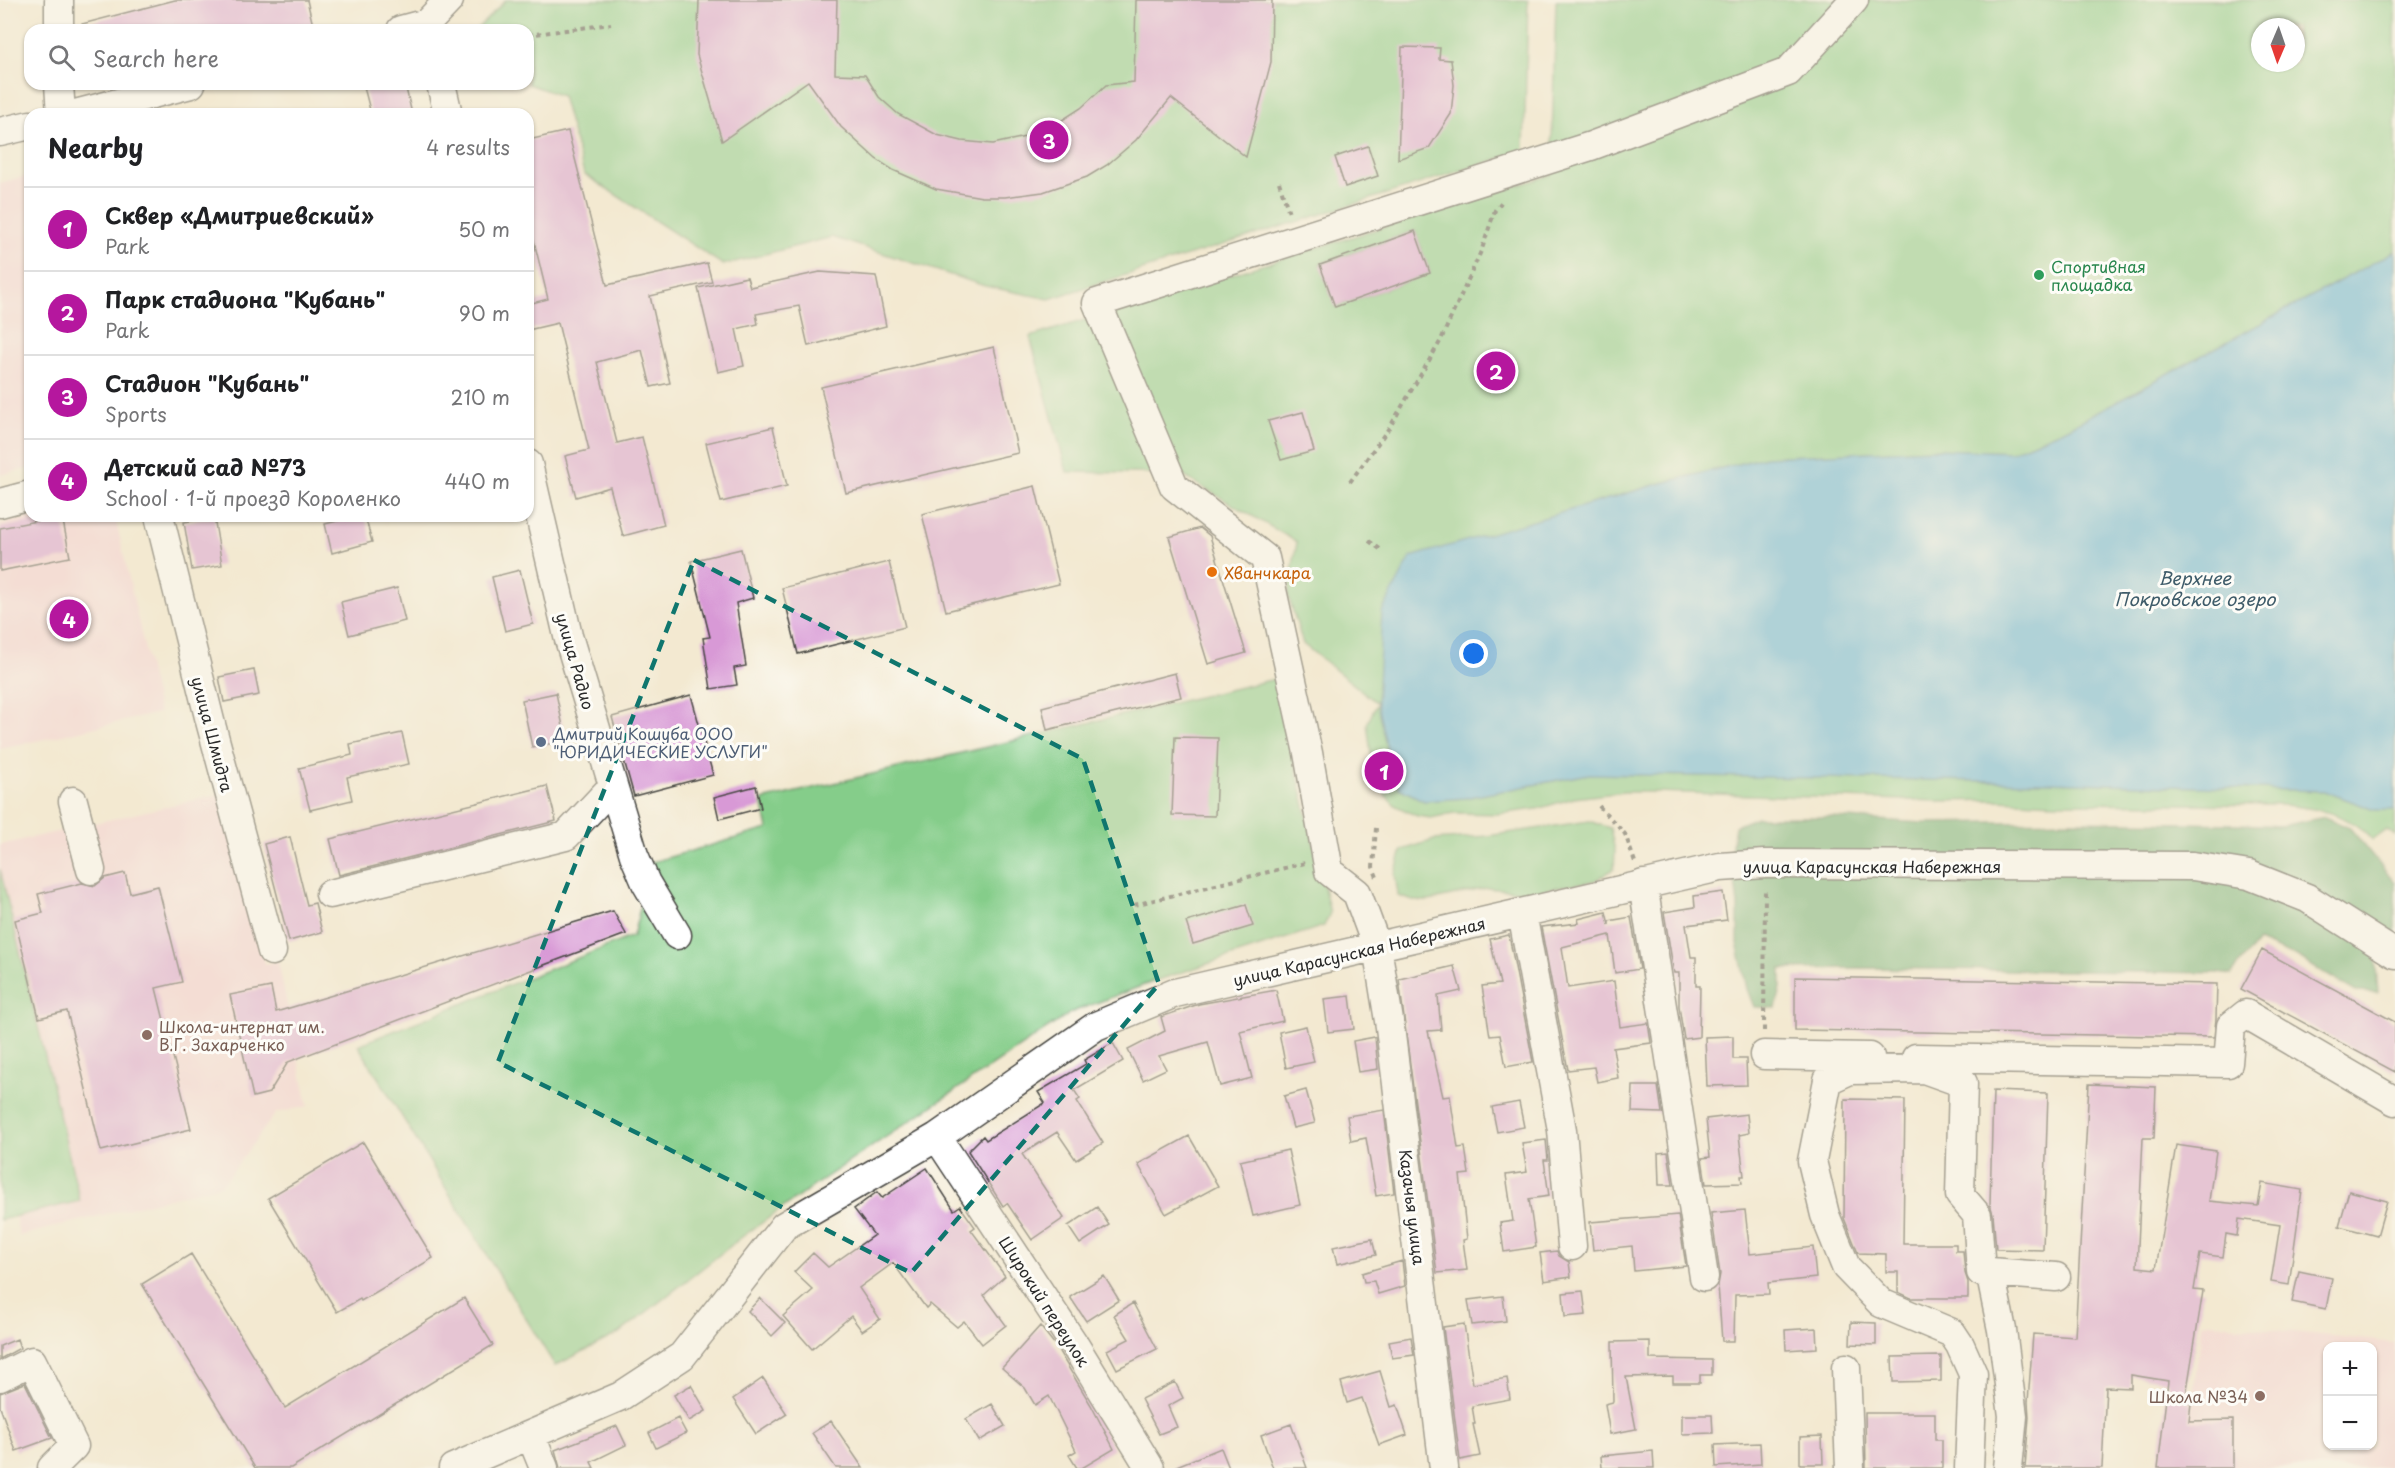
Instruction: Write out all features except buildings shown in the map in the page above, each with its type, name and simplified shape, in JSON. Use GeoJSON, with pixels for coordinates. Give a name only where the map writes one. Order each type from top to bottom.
{"type":"FeatureCollection","features":[{"type":"Feature","properties":{"kind":"street"},"geometry":{"type":"LineString","coordinates":[[59,0],[59,24]]}},
{"type":"Feature","properties":{"kind":"street"},"geometry":{"type":"LineString","coordinates":[[419,21],[449,0]]}},
{"type":"Feature","properties":{"kind":"street"},"geometry":{"type":"LineString","coordinates":[[1326,858],[1308,753],[1265,558],[1174,486],[1097,303],[1591,146],[1788,72],[1854,0]]}},
{"type":"Feature","properties":{"kind":"street"},"geometry":{"type":"LineString","coordinates":[[59,90],[61,108]]}},
{"type":"Feature","properties":{"kind":"street"},"geometry":{"type":"LineString","coordinates":[[98,108],[168,90]]}},
{"type":"Feature","properties":{"kind":"street"},"geometry":{"type":"LineString","coordinates":[[442,90],[447,108]]}},
{"type":"Feature","properties":{"kind":"street"},"geometry":{"type":"LineString","coordinates":[[0,132],[24,126]]}},
{"type":"Feature","properties":{"kind":"street","name":"улица Радио"},"geometry":{"type":"LineString","coordinates":[[534,490],[568,636],[612,787],[634,855],[646,883],[677,935]]}},
{"type":"Feature","properties":{"kind":"street"},"geometry":{"type":"LineString","coordinates":[[0,503],[24,497]]}},
{"type":"Feature","properties":{"kind":"street","name":"улица Шмидта"},"geometry":{"type":"LineString","coordinates":[[160,522],[212,731],[272,951]]}},
{"type":"Feature","properties":{"kind":"street"},"geometry":{"type":"LineString","coordinates":[[330,894],[566,836],[612,787]]}},
{"type":"Feature","properties":{"kind":"street"},"geometry":{"type":"LineString","coordinates":[[73,801],[91,870]]}},
{"type":"Feature","properties":{"kind":"street","name":"Казачья улица"},"geometry":{"type":"LineString","coordinates":[[1326,858],[1329,872],[1357,893],[1377,947],[1390,1027],[1444,1468]]}},
{"type":"Feature","properties":{"kind":"street","name":"улица Карасунская Набережная"},"geometry":{"type":"LineString","coordinates":[[453,1468],[621,1396],[682,1356],[784,1226],[937,1137],[1096,1026],[1175,993],[1720,867],[1765,864],[2193,866],[2249,875],[2307,898],[2395,954]]}},
{"type":"Feature","properties":{"kind":"street"},"geometry":{"type":"LineString","coordinates":[[1643,884],[1704,1277]]}},
{"type":"Feature","properties":{"kind":"street"},"geometry":{"type":"LineString","coordinates":[[1522,914],[1562,1130],[1572,1246]]}},
{"type":"Feature","properties":{"kind":"street"},"geometry":{"type":"LineString","coordinates":[[1764,1055],[2228,1063],[2231,1026],[2246,1014],[2395,1101]]}},
{"type":"Feature","properties":{"kind":"street"},"geometry":{"type":"LineString","coordinates":[[1969,1468],[1973,1374],[1960,1345],[1952,1333],[1881,1304],[1846,1267],[1825,1215],[1812,1161],[1828,1080],[1850,1070],[1924,1070],[1963,1083],[1960,1195],[1977,1215],[1981,1272],[2056,1276]]}},
{"type":"Feature","properties":{"kind":"street","name":"Широкий переулок"},"geometry":{"type":"LineString","coordinates":[[937,1137],[1074,1344],[1150,1468]]}},
{"type":"Feature","properties":{"kind":"street"},"geometry":{"type":"LineString","coordinates":[[1990,1272],[2002,1330],[2013,1416],[2008,1468]]}},
{"type":"Feature","properties":{"kind":"street"},"geometry":{"type":"LineString","coordinates":[[1960,1345],[2002,1330]]}},
{"type":"Feature","properties":{"kind":"street"},"geometry":{"type":"LineString","coordinates":[[0,1377],[32,1361],[74,1446],[52,1468]]}},
{"type":"Feature","properties":{"kind":"street"},"geometry":{"type":"LineString","coordinates":[[1846,1368],[1850,1468]]}},
{"type":"Feature","properties":{"kind":"street"},"geometry":{"type":"LineString","coordinates":[[531,1436],[544,1468]]}},
{"type":"Feature","properties":{"kind":"path"},"geometry":{"type":"LineString","coordinates":[[534,34],[611,24]]}},
{"type":"Feature","properties":{"kind":"path"},"geometry":{"type":"LineString","coordinates":[[1280,182],[1298,240]]}},
{"type":"Feature","properties":{"kind":"path"},"geometry":{"type":"LineString","coordinates":[[1350,482],[1391,425],[1440,342],[1482,249],[1495,210],[1508,195]]}},
{"type":"Feature","properties":{"kind":"path"},"geometry":{"type":"LineString","coordinates":[[1369,541],[1380,549]]}},
{"type":"Feature","properties":{"kind":"path"},"geometry":{"type":"LineString","coordinates":[[1599,806],[1625,834],[1643,884]]}},
{"type":"Feature","properties":{"kind":"path"},"geometry":{"type":"LineString","coordinates":[[1376,828],[1373,867],[1381,886]]}},
{"type":"Feature","properties":{"kind":"path"},"geometry":{"type":"LineString","coordinates":[[1134,905],[1326,858]]}},
{"type":"Feature","properties":{"kind":"path"},"geometry":{"type":"LineString","coordinates":[[1764,1055],[1765,864]]}},
{"type":"Feature","properties":{"kind":"highlighted area"},"geometry":{"type":"Polygon","coordinates":[[[694,560],[1083,759],[1159,984],[911,1273],[498,1062],[694,560]]]}},
{"type":"Feature","properties":{"kind":"shaded area"},"geometry":{"type":"Polygon","coordinates":[[[24,177],[24,469],[0,475],[0,183],[24,177]]]}},
{"type":"Feature","properties":{"kind":"shaded area"},"geometry":{"type":"Polygon","coordinates":[[[24,519],[24,522],[116,522],[159,713],[0,749],[0,524],[24,519]]]}},
{"type":"Feature","properties":{"kind":"shaded area","name":"Школа-интернат им. В.Г. Захарченко"},"geometry":{"type":"Polygon","coordinates":[[[221,794],[265,964],[278,961],[308,1106],[276,1113],[222,1185],[19,1236],[0,1137],[0,845],[221,794]]]}},
{"type":"Feature","properties":{"kind":"shaded area","name":"Школа №34"},"geometry":{"type":"Polygon","coordinates":[[[2202,1322],[2395,1343],[2395,1468],[2184,1468],[2202,1322]]]}},
{"type":"Feature","properties":{"kind":"green space"},"geometry":{"type":"Polygon","coordinates":[[[506,0],[1528,0],[1524,151],[1049,299],[985,286],[832,237],[723,265],[584,174],[562,96],[534,86],[534,24],[482,24],[506,0]]]}},
{"type":"Feature","properties":{"kind":"green space"},"geometry":{"type":"Polygon","coordinates":[[[1556,0],[2395,0],[2395,251],[2068,428],[2011,452],[1934,449],[1766,457],[1661,483],[1524,524],[1377,703],[1303,644],[1288,595],[1297,542],[1180,474],[1067,472],[1030,337],[1551,175],[1556,0]],[[1415,231],[1320,264],[1335,307],[1430,273],[1415,231]]]}},
{"type":"Feature","properties":{"kind":"green space"},"geometry":{"type":"Polygon","coordinates":[[[1275,679],[1330,913],[1324,926],[1155,981],[1072,1012],[825,1178],[742,1237],[621,1332],[555,1366],[358,1045],[633,936],[652,862],[768,829],[762,800],[1275,679]]]}},
{"type":"Feature","properties":{"kind":"green space"},"geometry":{"type":"Polygon","coordinates":[[[1377,703],[1390,764],[1399,788],[1424,801],[1465,798],[1589,774],[2047,782],[2324,791],[2375,810],[2395,810],[2395,836],[2387,830],[2373,840],[2344,818],[2310,808],[2285,805],[1938,801],[1653,792],[1624,792],[1574,798],[1537,809],[1497,814],[1454,813],[1431,818],[1417,816],[1396,806],[1385,795],[1382,780],[1373,768],[1367,724],[1377,703]]]}},
{"type":"Feature","properties":{"kind":"green space"},"geometry":{"type":"Polygon","coordinates":[[[1757,817],[1832,817],[1923,823],[2074,821],[2281,826],[2325,817],[2350,828],[2395,883],[2395,935],[2373,927],[2378,993],[2356,992],[2297,957],[2258,941],[2231,975],[1864,968],[1781,969],[1781,988],[1776,1008],[1754,1007],[1747,989],[1738,947],[1738,905],[1731,852],[1735,826],[1757,817]]]}},
{"type":"Feature","properties":{"kind":"green space"},"geometry":{"type":"Polygon","coordinates":[[[1589,821],[1610,828],[1615,851],[1614,869],[1594,881],[1528,892],[1487,888],[1429,901],[1413,901],[1398,896],[1395,874],[1402,850],[1434,840],[1487,836],[1589,821]]]}},
{"type":"Feature","properties":{"kind":"green space"},"geometry":{"type":"Polygon","coordinates":[[[0,869],[80,1201],[0,1220],[0,869]]]}},
{"type":"Feature","properties":{"kind":"water","name":"Верхнее Покровское озеро"},"geometry":{"type":"Polygon","coordinates":[[[2395,251],[2395,810],[2375,810],[2324,791],[2047,782],[1589,774],[1465,798],[1424,801],[1399,788],[1390,764],[1377,703],[1382,612],[1411,557],[1662,483],[1766,457],[1934,449],[2011,452],[2068,428],[2395,251]]]}},
{"type":"Feature","properties":{"kind":"place","name":"Стадион \"Кубань\""},"geometry":{"type":"Point","coordinates":[1049,140]}},
{"type":"Feature","properties":{"kind":"place","name":"Спортивная площадка"},"geometry":{"type":"Point","coordinates":[2039,275]}},
{"type":"Feature","properties":{"kind":"place","name":"Парк стадиона \"Кубань\""},"geometry":{"type":"Point","coordinates":[1496,371]}},
{"type":"Feature","properties":{"kind":"place","name":"Хванчкара"},"geometry":{"type":"Point","coordinates":[1212,572]}},
{"type":"Feature","properties":{"kind":"place","name":"Детский сад №73"},"geometry":{"type":"Point","coordinates":[69,619]}},
{"type":"Feature","properties":{"kind":"place","name":"Дмитрий Кошуба ООО \"ЮРИДИЧЕСКИЕ УСЛУГИ\""},"geometry":{"type":"Point","coordinates":[541,742]}},
{"type":"Feature","properties":{"kind":"place","name":"Сквер «Дмитриевский»"},"geometry":{"type":"Point","coordinates":[1384,771]}},
{"type":"Feature","properties":{"kind":"place","name":"Школа-интернат им. В.Г. Захарченко"},"geometry":{"type":"Point","coordinates":[147,1035]}},
{"type":"Feature","properties":{"kind":"place","name":"Школа №34"},"geometry":{"type":"Point","coordinates":[2260,1396]}}]}
